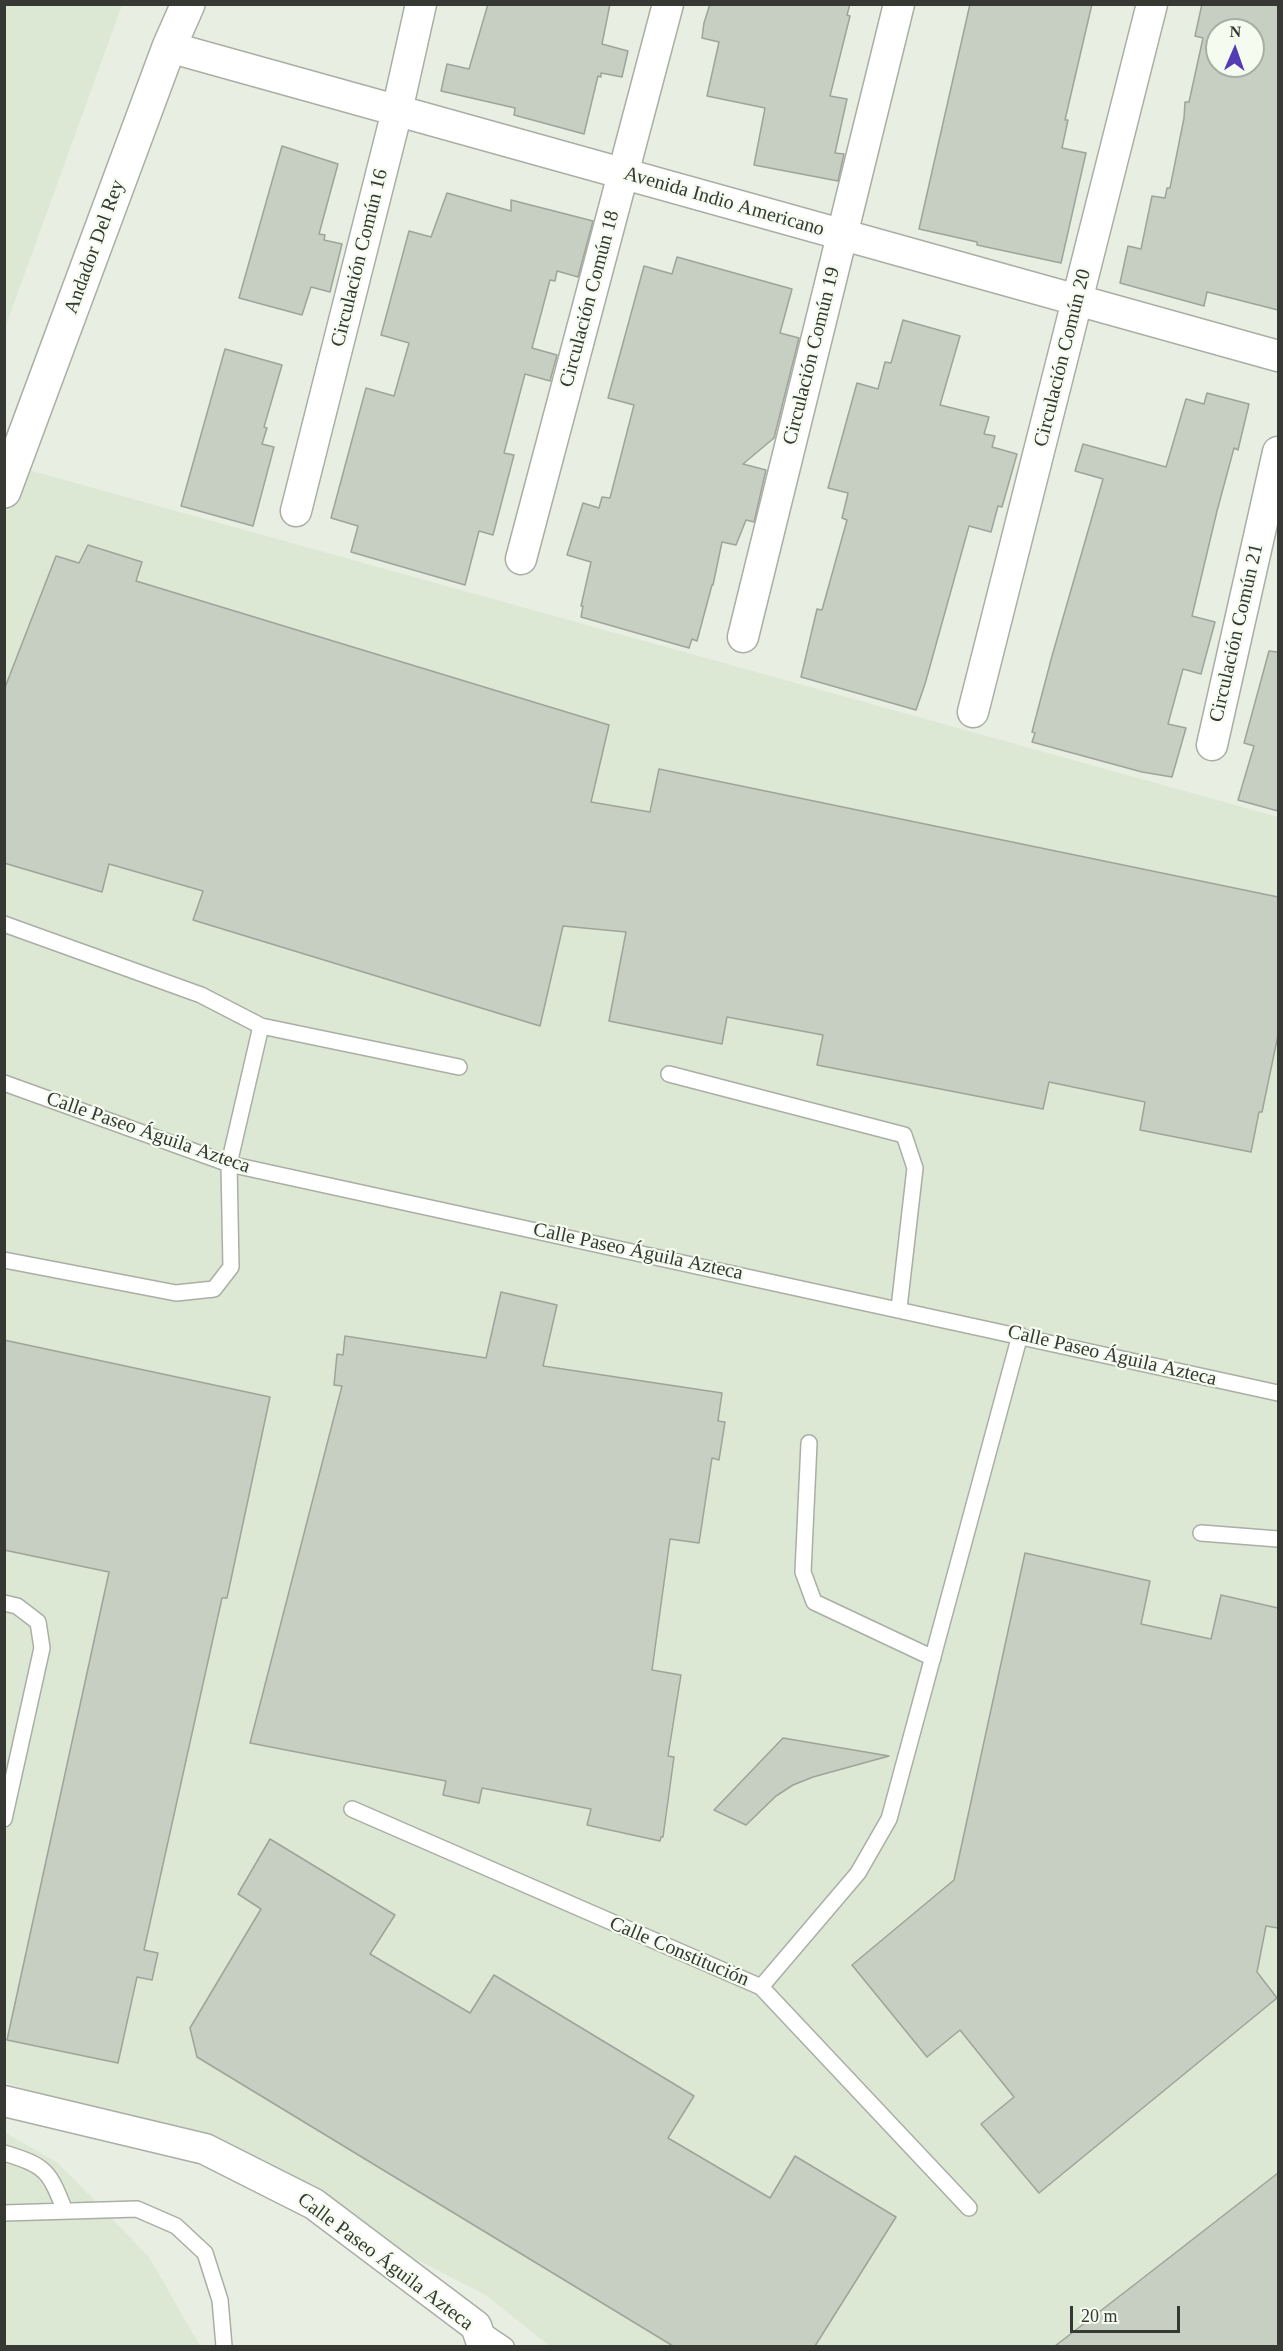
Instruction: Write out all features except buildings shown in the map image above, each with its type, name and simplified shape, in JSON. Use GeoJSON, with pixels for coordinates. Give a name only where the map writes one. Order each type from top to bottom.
{"type":"FeatureCollection","features":[{"type":"Feature","properties":{"kind":"street","name":"Andador Del Rey"},"geometry":{"type":"LineString","coordinates":[[4,491],[169,47],[188,4]]}},
{"type":"Feature","properties":{"kind":"street","name":"Circulación Común 16"},"geometry":{"type":"LineString","coordinates":[[296,511],[397,111],[421,4]]}},
{"type":"Feature","properties":{"kind":"street","name":"Circulación Común 18"},"geometry":{"type":"LineString","coordinates":[[521,559],[668,4]]}},
{"type":"Feature","properties":{"kind":"street","name":"Circulación Común 19"},"geometry":{"type":"LineString","coordinates":[[743,637],[899,4]]}},
{"type":"Feature","properties":{"kind":"street","name":"Circulación Común 20"},"geometry":{"type":"LineString","coordinates":[[973,712],[1152,4]]}},
{"type":"Feature","properties":{"kind":"street","name":"Avenida Indio Americano"},"geometry":{"type":"LineString","coordinates":[[169,47],[1278,356]]}},
{"type":"Feature","properties":{"kind":"street","name":"Circulación Común 21"},"geometry":{"type":"LineString","coordinates":[[1212,745],[1278,452]]}},
{"type":"Feature","properties":{"kind":"street","name":"Calle Paseo Águila Azteca"},"geometry":{"type":"LineString","coordinates":[[4,2101],[206,2149],[314,2204],[480,2336]]}},
{"type":"Feature","properties":{"kind":"lane"},"geometry":{"type":"LineString","coordinates":[[4,924],[201,994],[261,1026],[459,1067]]}},
{"type":"Feature","properties":{"kind":"lane"},"geometry":{"type":"LineString","coordinates":[[4,1260],[176,1293],[214,1289],[231,1267],[229,1164],[261,1026]]}},
{"type":"Feature","properties":{"kind":"lane"},"geometry":{"type":"LineString","coordinates":[[669,1074],[904,1135],[915,1168],[899,1308]]}},
{"type":"Feature","properties":{"kind":"lane","name":"Calle Paseo Águila Azteca"},"geometry":{"type":"LineString","coordinates":[[4,1083],[229,1164],[899,1308],[1278,1393]]}},
{"type":"Feature","properties":{"kind":"lane"},"geometry":{"type":"LineString","coordinates":[[761,1987],[858,1873],[889,1819],[1020,1335]]}},
{"type":"Feature","properties":{"kind":"lane"},"geometry":{"type":"LineString","coordinates":[[809,1443],[803,1572],[814,1602],[933,1658]]}},
{"type":"Feature","properties":{"kind":"lane"},"geometry":{"type":"LineString","coordinates":[[1201,1533],[1278,1539]]}},
{"type":"Feature","properties":{"kind":"lane"},"geometry":{"type":"LineString","coordinates":[[4,1603],[17,1606],[38,1622],[42,1648],[4,1819]]}},
{"type":"Feature","properties":{"kind":"lane","name":"Calle Constitución"},"geometry":{"type":"LineString","coordinates":[[352,1809],[761,1987],[969,2208]]}},
{"type":"Feature","properties":{"kind":"lane"},"geometry":{"type":"LineString","coordinates":[[4,2153],[31,2161],[52,2178],[65,2211]]}},
{"type":"Feature","properties":{"kind":"lane"},"geometry":{"type":"LineString","coordinates":[[4,2213],[137,2209],[176,2226],[205,2253],[220,2300],[224,2346]]}},
{"type":"Feature","properties":{"kind":"lane"},"geometry":{"type":"LineString","coordinates":[[480,2336],[506,2346]]}},
{"type":"Feature","properties":{"kind":"shaded area"},"geometry":{"type":"Polygon","coordinates":[[[4,5],[122,5],[5,328],[4,5]]]}},
{"type":"Feature","properties":{"kind":"shaded area"},"geometry":{"type":"Polygon","coordinates":[[[14,466],[1278,817],[1278,2346],[549,2346],[486,2295],[230,2164],[5,2082],[4,487],[14,466]]]}},
{"type":"Feature","properties":{"kind":"shaded area"},"geometry":{"type":"Polygon","coordinates":[[[4,2132],[58,2163],[149,2257],[200,2346],[5,2346],[4,2132]]]}}]}
